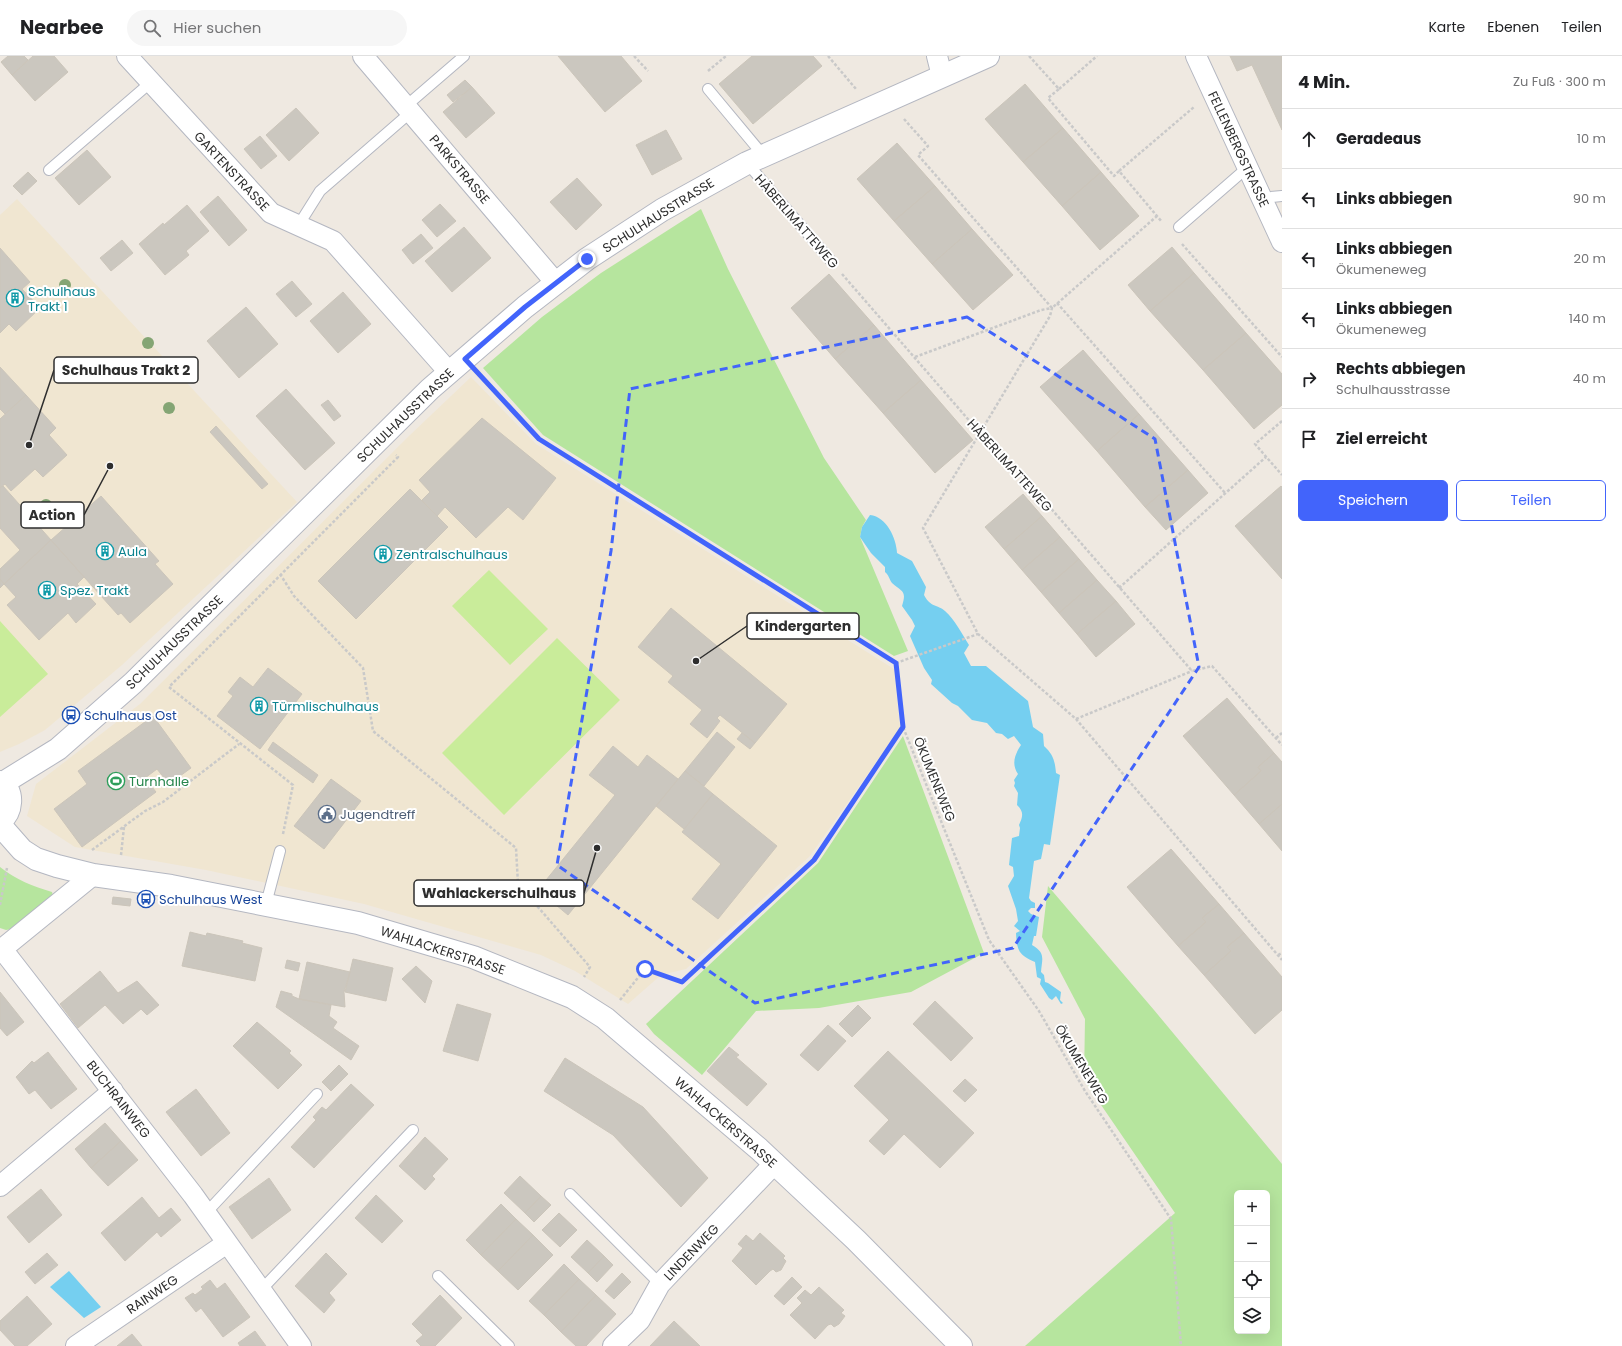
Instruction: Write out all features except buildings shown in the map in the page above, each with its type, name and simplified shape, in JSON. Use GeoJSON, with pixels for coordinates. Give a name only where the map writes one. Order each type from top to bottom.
{"type":"FeatureCollection","features":[{"type":"Feature","properties":{"kind":"street","name":"GARTENSTRASSE"},"geometry":{"type":"LineString","coordinates":[[127,56],[270,213],[333,241],[457,366]]}},
{"type":"Feature","properties":{"kind":"street","name":"PARKSTRASSE"},"geometry":{"type":"LineString","coordinates":[[363,56],[556,283]]}},
{"type":"Feature","properties":{"kind":"street","name":"SCHULHAUSSTRASSE"},"geometry":{"type":"LineString","coordinates":[[1,783],[66,743],[133,683],[379,438],[457,366],[525,307],[587,259],[662,210],[755,159],[872,107],[940,66],[988,56]]}},
{"type":"Feature","properties":{"kind":"street","name":"FELLENBERGSTRASSE"},"geometry":{"type":"LineString","coordinates":[[1196,56],[1282,242]]}},
{"type":"Feature","properties":{"kind":"street"},"geometry":{"type":"LineString","coordinates":[[1,783],[11,797],[11,804],[4,829]]}},
{"type":"Feature","properties":{"kind":"street","name":"WAHLACKERSTRASSE"},"geometry":{"type":"LineString","coordinates":[[4,829],[22,850],[36,859],[57,866],[88,874],[172,886],[358,923],[473,957],[572,997],[606,1018],[775,1163],[856,1240],[961,1346]]}},
{"type":"Feature","properties":{"kind":"street","name":"BUCHRAINWEG"},"geometry":{"type":"LineString","coordinates":[[88,874],[1,947],[206,1213],[262,1289],[301,1346]]}},
{"type":"Feature","properties":{"kind":"street"},"geometry":{"type":"LineString","coordinates":[[0,1186],[113,1091]]}},
{"type":"Feature","properties":{"kind":"street","name":"LINDENWEG"},"geometry":{"type":"LineString","coordinates":[[614,1346],[640,1320],[660,1284],[775,1163]]}},
{"type":"Feature","properties":{"kind":"street","name":"RAINWEG"},"geometry":{"type":"LineString","coordinates":[[76,1346],[227,1243]]}},
{"type":"Feature","properties":{"kind":"lane"},"geometry":{"type":"LineString","coordinates":[[298,226],[320,191],[464,56]]}},
{"type":"Feature","properties":{"kind":"lane"},"geometry":{"type":"LineString","coordinates":[[49,170],[150,83]]}},
{"type":"Feature","properties":{"kind":"lane","name":"HÄBERLIMATTEWEG"},"geometry":{"type":"LineString","coordinates":[[708,89],[755,159],[832,262]]}},
{"type":"Feature","properties":{"kind":"lane"},"geometry":{"type":"LineString","coordinates":[[1179,227],[1248,167]]}},
{"type":"Feature","properties":{"kind":"lane"},"geometry":{"type":"LineString","coordinates":[[1261,198],[1282,196]]}},
{"type":"Feature","properties":{"kind":"lane"},"geometry":{"type":"LineString","coordinates":[[266,904],[280,851]]}},
{"type":"Feature","properties":{"kind":"lane"},"geometry":{"type":"LineString","coordinates":[[206,1213],[317,1094]]}},
{"type":"Feature","properties":{"kind":"lane"},"geometry":{"type":"LineString","coordinates":[[262,1289],[413,1130]]}},
{"type":"Feature","properties":{"kind":"lane"},"geometry":{"type":"LineString","coordinates":[[570,1194],[660,1284]]}},
{"type":"Feature","properties":{"kind":"lane"},"geometry":{"type":"LineString","coordinates":[[438,1276],[509,1346]]}},
{"type":"Feature","properties":{"kind":"path"},"geometry":{"type":"LineString","coordinates":[[634,56],[648,71]]}},
{"type":"Feature","properties":{"kind":"path"},"geometry":{"type":"LineString","coordinates":[[828,56],[872,107]]}},
{"type":"Feature","properties":{"kind":"path"},"geometry":{"type":"LineString","coordinates":[[1029,56],[1059,89]]}},
{"type":"Feature","properties":{"kind":"path"},"geometry":{"type":"LineString","coordinates":[[1098,56],[1048,98],[1114,176],[1212,91]]}},
{"type":"Feature","properties":{"kind":"path"},"geometry":{"type":"LineString","coordinates":[[908,123],[928,146],[918,155],[1052,308]]}},
{"type":"Feature","properties":{"kind":"path"},"geometry":{"type":"LineString","coordinates":[[1119,171],[1167,228]]}},
{"type":"Feature","properties":{"kind":"path"},"geometry":{"type":"LineString","coordinates":[[915,357],[1041,310],[1052,308],[1157,216]]}},
{"type":"Feature","properties":{"kind":"path"},"geometry":{"type":"LineString","coordinates":[[1178,240],[1282,357]]}},
{"type":"Feature","properties":{"kind":"path","name":"HÄBERLIMATTEWEG"},"geometry":{"type":"LineString","coordinates":[[832,262],[980,433],[1022,476],[1192,671]]}},
{"type":"Feature","properties":{"kind":"path"},"geometry":{"type":"LineString","coordinates":[[1057,304],[1226,494]]}},
{"type":"Feature","properties":{"kind":"path"},"geometry":{"type":"LineString","coordinates":[[1052,308],[1050,316],[923,528],[978,634],[1076,719],[1282,960]]}},
{"type":"Feature","properties":{"kind":"path"},"geometry":{"type":"LineString","coordinates":[[457,366],[539,439],[896,663],[978,634]]}},
{"type":"Feature","properties":{"kind":"path"},"geometry":{"type":"LineString","coordinates":[[1282,421],[1255,444],[1282,475]]}},
{"type":"Feature","properties":{"kind":"path"},"geometry":{"type":"LineString","coordinates":[[280,851],[293,785],[239,744],[169,687],[398,457],[379,438]]}},
{"type":"Feature","properties":{"kind":"path"},"geometry":{"type":"LineString","coordinates":[[1119,588],[1266,457]]}},
{"type":"Feature","properties":{"kind":"path"},"geometry":{"type":"LineString","coordinates":[[262,556],[281,575],[294,596],[363,668],[373,731],[516,848],[518,884],[590,967],[582,980]]}},
{"type":"Feature","properties":{"kind":"path","name":"ÖKUMENEWEG"},"geometry":{"type":"LineString","coordinates":[[896,663],[903,727],[989,940],[1039,1011],[1085,1091],[1171,1219],[1181,1346]]}},
{"type":"Feature","properties":{"kind":"path"},"geometry":{"type":"LineString","coordinates":[[1076,719],[1192,671],[1212,666],[1282,744]]}},
{"type":"Feature","properties":{"kind":"path"},"geometry":{"type":"LineString","coordinates":[[606,1018],[645,969],[682,982],[814,860],[903,727]]}},
{"type":"Feature","properties":{"kind":"path"},"geometry":{"type":"LineString","coordinates":[[1276,738],[1282,733]]}},
{"type":"Feature","properties":{"kind":"path"},"geometry":{"type":"LineString","coordinates":[[88,874],[90,852],[124,826],[163,802],[239,744]]}},
{"type":"Feature","properties":{"kind":"path"},"geometry":{"type":"LineString","coordinates":[[118,878],[124,826]]}},
{"type":"Feature","properties":{"kind":"path"},"geometry":{"type":"LineString","coordinates":[[0,904],[4,829]]}},
{"type":"Feature","properties":{"kind":"path"},"geometry":{"type":"LineString","coordinates":[[1278,955],[1282,953]]}},
{"type":"Feature","properties":{"kind":"highlighted area"},"geometry":{"type":"Polygon","coordinates":[[[967,317],[1155,439],[1199,667],[1013,948],[755,1003],[557,865],[611,551],[630,389],[967,317]]]}},
{"type":"Feature","properties":{"kind":"shaded area"},"geometry":{"type":"Polygon","coordinates":[[[17,199],[297,502],[122,665],[45,730],[0,752],[0,215],[17,199]]]}},
{"type":"Feature","properties":{"kind":"shaded area"},"geometry":{"type":"Polygon","coordinates":[[[471,377],[536,444],[894,669],[900,728],[810,856],[686,969],[661,975],[628,1004],[575,971],[541,955],[364,904],[206,870],[75,847],[27,816],[36,784],[140,704],[410,435],[471,377]]]}},
{"type":"Feature","properties":{"kind":"green space"},"geometry":{"type":"Polygon","coordinates":[[[701,209],[728,269],[824,458],[866,520],[862,527],[860,537],[908,651],[894,656],[543,435],[483,368],[542,317],[601,273],[701,209]]]}},
{"type":"Feature","properties":{"kind":"green space"},"geometry":{"type":"Polygon","coordinates":[[[489,570],[548,629],[510,665],[452,606],[489,570]]]}},
{"type":"Feature","properties":{"kind":"green space"},"geometry":{"type":"Polygon","coordinates":[[[0,621],[48,674],[0,717],[0,621]]]}},
{"type":"Feature","properties":{"kind":"green space"},"geometry":{"type":"Polygon","coordinates":[[[557,638],[620,700],[504,815],[442,753],[557,638]]]}},
{"type":"Feature","properties":{"kind":"green space"},"geometry":{"type":"Polygon","coordinates":[[[903,736],[984,953],[911,992],[819,1008],[756,1011],[702,1075],[654,1034],[646,1024],[818,863],[903,736]]]}},
{"type":"Feature","properties":{"kind":"green space"},"geometry":{"type":"Polygon","coordinates":[[[0,867],[12,876],[52,892],[53,896],[12,929],[6,930],[0,928],[0,867]]]}},
{"type":"Feature","properties":{"kind":"green space"},"geometry":{"type":"Polygon","coordinates":[[[1048,886],[1154,1010],[1282,1164],[1282,1346],[1025,1346],[1175,1213],[1084,1080],[1085,1019],[1042,937],[1048,886]]]}},
{"type":"Feature","properties":{"kind":"water"},"geometry":{"type":"Polygon","coordinates":[[[870,515],[886,524],[895,541],[897,553],[912,561],[926,587],[924,595],[929,602],[945,611],[958,627],[969,645],[964,653],[971,666],[986,666],[1028,701],[1033,727],[1043,734],[1044,746],[1053,758],[1056,773],[1060,775],[1050,845],[1044,844],[1041,859],[1034,861],[1029,898],[1035,903],[1035,908],[1031,908],[1028,911],[1039,917],[1036,936],[1034,936],[1032,945],[1041,954],[1041,972],[1044,975],[1045,982],[1061,992],[1060,1000],[1063,1003],[1061,1004],[1056,996],[1052,1000],[1049,998],[1040,984],[1041,979],[1037,977],[1035,962],[1025,957],[1020,952],[1017,944],[1016,933],[1020,931],[1014,926],[1018,921],[1016,909],[1008,886],[1014,876],[1013,867],[1009,865],[1012,838],[1019,836],[1019,825],[1022,817],[1022,812],[1017,805],[1018,793],[1014,786],[1014,780],[1018,774],[1014,763],[1021,745],[1014,736],[1008,739],[1002,734],[996,733],[987,723],[972,720],[958,706],[952,703],[931,684],[932,680],[924,668],[910,636],[915,626],[902,606],[904,594],[892,583],[885,572],[885,567],[871,553],[860,537],[862,527],[870,515]]]}},
{"type":"Feature","properties":{"kind":"water"},"geometry":{"type":"Polygon","coordinates":[[[69,1271],[101,1307],[84,1318],[50,1287],[69,1271]]]}},
{"type":"Feature","properties":{"kind":"place","name":"Schulhaus Trakt 1"},"geometry":{"type":"Point","coordinates":[15,298]}},
{"type":"Feature","properties":{"kind":"place","name":"Schulhaus Trakt 2"},"geometry":{"type":"Point","coordinates":[29,445]}},
{"type":"Feature","properties":{"kind":"place","name":"Action"},"geometry":{"type":"Point","coordinates":[110,466]}},
{"type":"Feature","properties":{"kind":"place","name":"Aula"},"geometry":{"type":"Point","coordinates":[105,551]}},
{"type":"Feature","properties":{"kind":"place","name":"Zentralschulhaus"},"geometry":{"type":"Point","coordinates":[383,554]}},
{"type":"Feature","properties":{"kind":"place","name":"Spez. Trakt"},"geometry":{"type":"Point","coordinates":[47,590]}},
{"type":"Feature","properties":{"kind":"place","name":"Kindergarten"},"geometry":{"type":"Point","coordinates":[696,661]}},
{"type":"Feature","properties":{"kind":"place","name":"Türmlischulhaus"},"geometry":{"type":"Point","coordinates":[259,706]}},
{"type":"Feature","properties":{"kind":"place","name":"Schulhaus Ost"},"geometry":{"type":"Point","coordinates":[71,715]}},
{"type":"Feature","properties":{"kind":"place","name":"Turnhalle"},"geometry":{"type":"Point","coordinates":[116,781]}},
{"type":"Feature","properties":{"kind":"place","name":"Jugendtreff"},"geometry":{"type":"Point","coordinates":[327,814]}},
{"type":"Feature","properties":{"kind":"place","name":"Wahlackerschulhaus"},"geometry":{"type":"Point","coordinates":[597,848]}},
{"type":"Feature","properties":{"kind":"place","name":"Schulhaus West"},"geometry":{"type":"Point","coordinates":[146,899]}},
{"type":"Feature","properties":{"kind":"route"},"geometry":{"type":"LineString","coordinates":[[587,259],[525,307],[465,359],[539,439],[896,663],[903,727],[814,860],[682,982],[645,969]]}}]}
